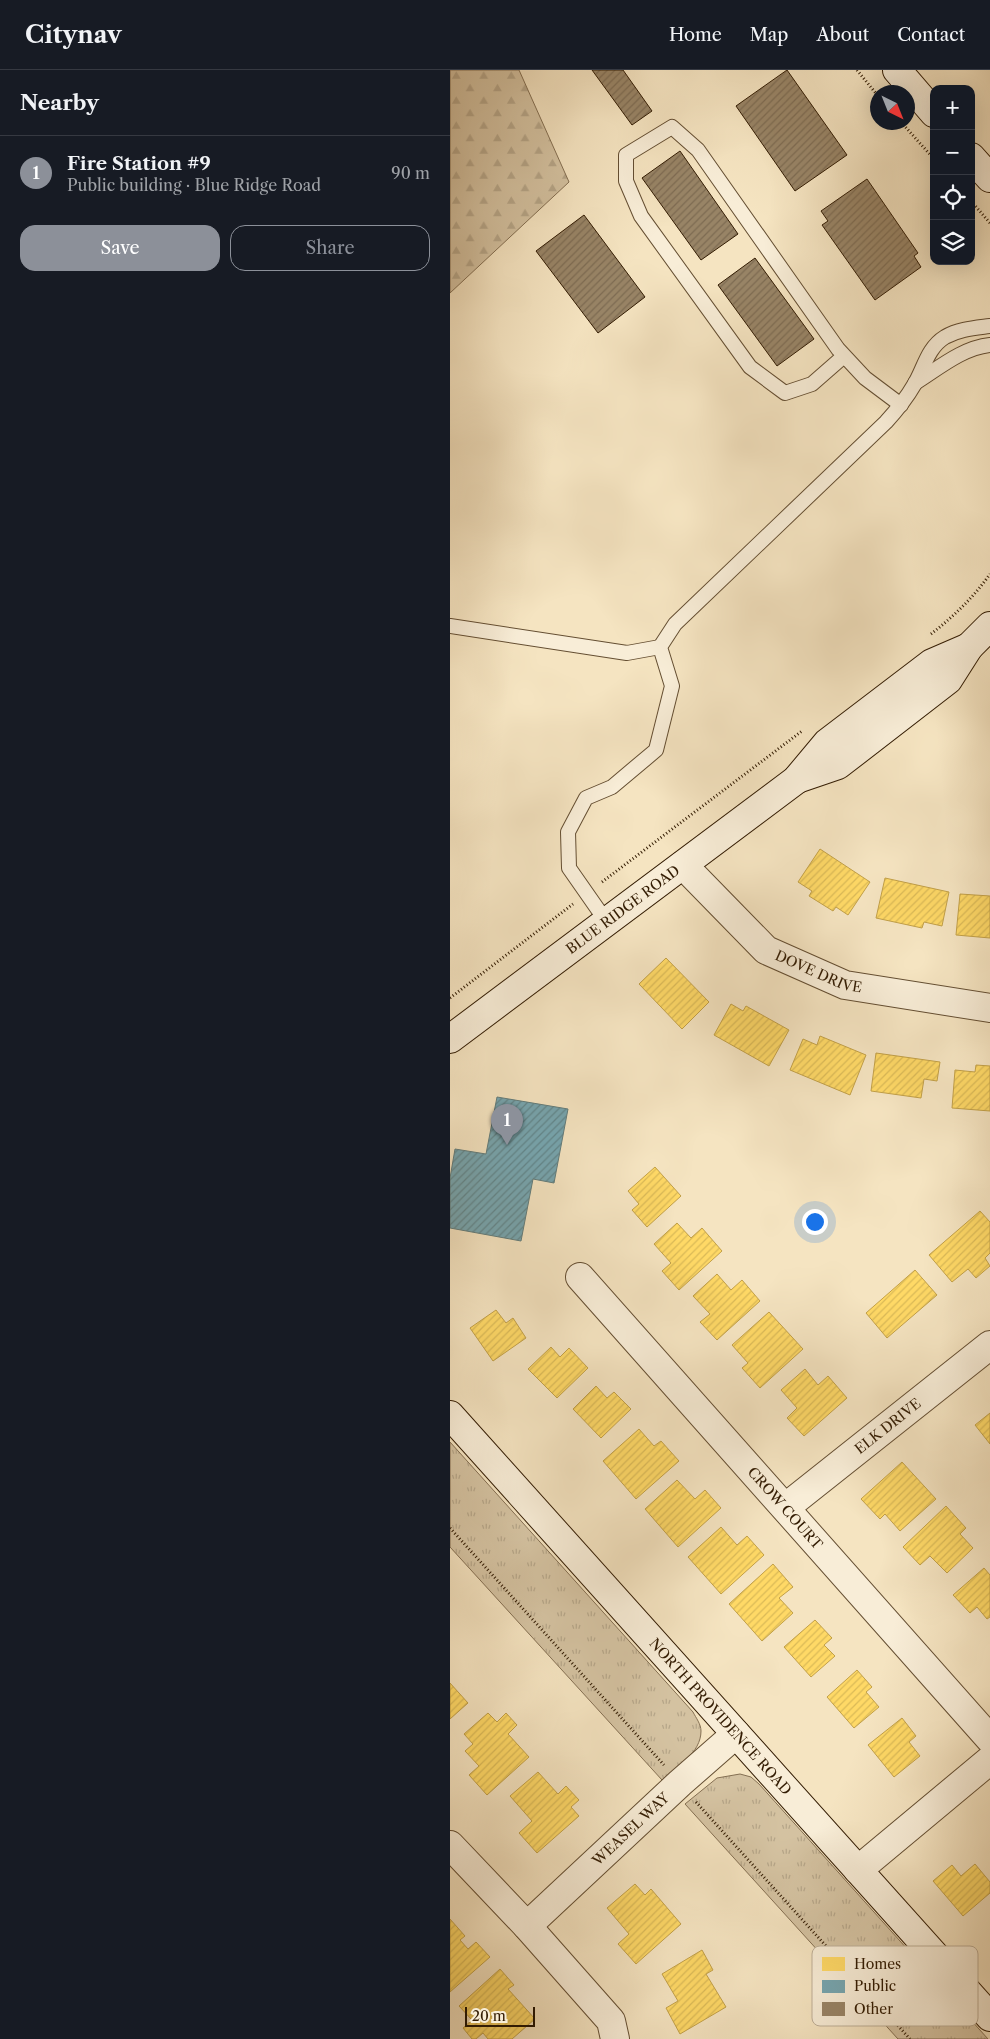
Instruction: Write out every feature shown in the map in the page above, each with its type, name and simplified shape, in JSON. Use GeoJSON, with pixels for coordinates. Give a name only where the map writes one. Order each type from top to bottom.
{"type":"FeatureCollection","features":[{"type":"Feature","properties":{"kind":"street"},"geometry":{"type":"LineString","coordinates":[[897,70],[930,109]]}},
{"type":"Feature","properties":{"kind":"street"},"geometry":{"type":"LineString","coordinates":[[975,161],[990,178]]}},
{"type":"Feature","properties":{"kind":"street","name":"BLUE RIDGE ROAD"},"geometry":{"type":"LineString","coordinates":[[450,1039],[796,780],[827,743],[932,663],[969,647],[990,626]]}},
{"type":"Feature","properties":{"kind":"street","name":"DOVE DRIVE"},"geometry":{"type":"LineString","coordinates":[[683,865],[766,950],[845,985],[990,1008]]}},
{"type":"Feature","properties":{"kind":"street","name":"CROW COURT"},"geometry":{"type":"LineString","coordinates":[[580,1277],[990,1739]]}},
{"type":"Feature","properties":{"kind":"street","name":"ELK DRIVE"},"geometry":{"type":"LineString","coordinates":[[786,1507],[990,1346]]}},
{"type":"Feature","properties":{"kind":"street","name":"NORTH PROVIDENCE ROAD"},"geometry":{"type":"LineString","coordinates":[[450,1415],[926,1946]]}},
{"type":"Feature","properties":{"kind":"street","name":"WEASEL WAY"},"geometry":{"type":"LineString","coordinates":[[527,1926],[680,1783],[736,1734]]}},
{"type":"Feature","properties":{"kind":"street"},"geometry":{"type":"LineString","coordinates":[[858,1870],[990,1760]]}},
{"type":"Feature","properties":{"kind":"street"},"geometry":{"type":"LineString","coordinates":[[450,1845],[527,1926],[610,2021],[615,2039]]}},
{"type":"Feature","properties":{"kind":"street","name":"NORTH PROVIDENCE ROAD"},"geometry":{"type":"LineString","coordinates":[[978,2004],[990,2017]]}},
{"type":"Feature","properties":{"kind":"lane"},"geometry":{"type":"LineString","coordinates":[[844,356],[812,384],[785,392],[750,367],[641,216],[626,181],[626,155],[672,127],[698,150],[844,356],[864,378],[901,405]]}},
{"type":"Feature","properties":{"kind":"lane"},"geometry":{"type":"LineString","coordinates":[[450,626],[627,653],[660,647],[674,624],[886,422],[901,405],[915,383],[928,354],[944,338],[966,329],[990,326]]}},
{"type":"Feature","properties":{"kind":"lane"},"geometry":{"type":"LineString","coordinates":[[915,383],[958,356],[977,347],[990,346]]}},
{"type":"Feature","properties":{"kind":"lane"},"geometry":{"type":"LineString","coordinates":[[606,921],[569,868],[568,832],[586,798],[612,787],[656,750],[672,686],[660,647]]}},
{"type":"Feature","properties":{"kind":"path"},"geometry":{"type":"LineString","coordinates":[[857,70],[870,86]]}},
{"type":"Feature","properties":{"kind":"path"},"geometry":{"type":"LineString","coordinates":[[908,130],[930,155]]}},
{"type":"Feature","properties":{"kind":"path"},"geometry":{"type":"LineString","coordinates":[[975,206],[990,223]]}},
{"type":"Feature","properties":{"kind":"path"},"geometry":{"type":"LineString","coordinates":[[924,639],[947,622],[981,588],[990,574]]}},
{"type":"Feature","properties":{"kind":"path"},"geometry":{"type":"LineString","coordinates":[[450,998],[807,727]]}},
{"type":"Feature","properties":{"kind":"path"},"geometry":{"type":"LineString","coordinates":[[450,1528],[669,1772]]}},
{"type":"Feature","properties":{"kind":"path"},"geometry":{"type":"LineString","coordinates":[[698,1803],[826,1946]]}},
{"type":"Feature","properties":{"kind":"path"},"geometry":{"type":"LineString","coordinates":[[898,2026],[910,2039]]}},
{"type":"Feature","properties":{"kind":"green space"},"geometry":{"type":"Polygon","coordinates":[[[450,70],[519,70],[569,182],[450,293],[450,70]]]}},
{"type":"Feature","properties":{"kind":"green space"},"geometry":{"type":"Polygon","coordinates":[[[450,1442],[693,1712],[701,1728],[697,1746],[681,1765],[662,1780],[450,1547],[450,1442]]]}},
{"type":"Feature","properties":{"kind":"green space"},"geometry":{"type":"Polygon","coordinates":[[[740,1774],[751,1777],[759,1784],[904,1946],[814,1946],[685,1804],[717,1778],[740,1774]]]}},
{"type":"Feature","properties":{"kind":"green space"},"geometry":{"type":"Polygon","coordinates":[[[886,2026],[976,2026],[988,2039],[898,2039],[886,2026]]]}},
{"type":"Feature","properties":{"kind":"building: Homes"},"geometry":{"type":"Polygon","coordinates":[[[820,849],[870,882],[848,915],[836,907],[833,911],[809,896],[812,891],[798,882],[820,849]]]}},
{"type":"Feature","properties":{"kind":"building: Homes"},"geometry":{"type":"Polygon","coordinates":[[[885,878],[949,892],[942,926],[924,922],[922,928],[876,918],[885,878]]]}},
{"type":"Feature","properties":{"kind":"building: Homes"},"geometry":{"type":"Polygon","coordinates":[[[960,894],[990,896],[990,938],[956,935],[960,894]]]}},
{"type":"Feature","properties":{"kind":"building: Homes"},"geometry":{"type":"Polygon","coordinates":[[[666,958],[709,1002],[682,1029],[639,984],[666,958]]]}},
{"type":"Feature","properties":{"kind":"building: Homes"},"geometry":{"type":"Polygon","coordinates":[[[731,1004],[743,1011],[746,1006],[789,1030],[769,1066],[714,1035],[731,1004]]]}},
{"type":"Feature","properties":{"kind":"building: Homes"},"geometry":{"type":"Polygon","coordinates":[[[820,1036],[866,1055],[850,1095],[790,1070],[803,1039],[817,1045],[820,1036]]]}},
{"type":"Feature","properties":{"kind":"building: Homes"},"geometry":{"type":"Polygon","coordinates":[[[876,1053],[940,1062],[937,1081],[924,1079],[921,1098],[871,1091],[876,1053]]]}},
{"type":"Feature","properties":{"kind":"building: Homes"},"geometry":{"type":"Polygon","coordinates":[[[976,1065],[990,1066],[990,1111],[952,1108],[955,1070],[975,1072],[976,1065]]]}},
{"type":"Feature","properties":{"kind":"building: Homes"},"geometry":{"type":"Polygon","coordinates":[[[655,1167],[681,1196],[647,1227],[632,1210],[639,1204],[628,1191],[655,1167]]]}},
{"type":"Feature","properties":{"kind":"building: Homes"},"geometry":{"type":"Polygon","coordinates":[[[980,1211],[990,1222],[990,1253],[985,1258],[990,1266],[976,1278],[968,1269],[952,1282],[929,1255],[980,1211]]]}},
{"type":"Feature","properties":{"kind":"building: Homes"},"geometry":{"type":"Polygon","coordinates":[[[677,1223],[691,1238],[702,1228],[722,1251],[679,1290],[662,1271],[671,1263],[654,1244],[677,1223]]]}},
{"type":"Feature","properties":{"kind":"building: Homes"},"geometry":{"type":"Polygon","coordinates":[[[915,1270],[937,1295],[887,1338],[866,1313],[915,1270]]]}},
{"type":"Feature","properties":{"kind":"building: Homes"},"geometry":{"type":"Polygon","coordinates":[[[717,1274],[731,1290],[742,1280],[760,1301],[717,1340],[700,1322],[710,1314],[693,1296],[717,1274]]]}},
{"type":"Feature","properties":{"kind":"building: Homes"},"geometry":{"type":"Polygon","coordinates":[[[496,1310],[506,1323],[513,1318],[526,1338],[493,1361],[470,1328],[496,1310]]]}},
{"type":"Feature","properties":{"kind":"building: Homes"},"geometry":{"type":"Polygon","coordinates":[[[769,1312],[803,1349],[760,1388],[742,1368],[748,1363],[732,1345],[769,1312]]]}},
{"type":"Feature","properties":{"kind":"building: Homes"},"geometry":{"type":"Polygon","coordinates":[[[551,1347],[560,1357],[569,1348],[588,1368],[557,1398],[528,1369],[551,1347]]]}},
{"type":"Feature","properties":{"kind":"building: Homes"},"geometry":{"type":"Polygon","coordinates":[[[805,1369],[818,1385],[828,1376],[847,1398],[804,1436],[787,1418],[797,1408],[781,1390],[805,1369]]]}},
{"type":"Feature","properties":{"kind":"building: Homes"},"geometry":{"type":"Polygon","coordinates":[[[596,1386],[607,1398],[614,1392],[631,1409],[601,1438],[573,1409],[596,1386]]]}},
{"type":"Feature","properties":{"kind":"building: Homes"},"geometry":{"type":"Polygon","coordinates":[[[990,1413],[990,1444],[975,1425],[990,1413]]]}},
{"type":"Feature","properties":{"kind":"building: Homes"},"geometry":{"type":"Polygon","coordinates":[[[639,1429],[654,1446],[661,1441],[679,1461],[636,1499],[603,1461],[639,1429]]]}},
{"type":"Feature","properties":{"kind":"building: Homes"},"geometry":{"type":"Polygon","coordinates":[[[902,1462],[936,1499],[900,1531],[885,1514],[880,1519],[861,1499],[902,1462]]]}},
{"type":"Feature","properties":{"kind":"building: Homes"},"geometry":{"type":"Polygon","coordinates":[[[677,1480],[695,1499],[705,1490],[721,1508],[678,1547],[645,1509],[677,1480]]]}},
{"type":"Feature","properties":{"kind":"building: Homes"},"geometry":{"type":"Polygon","coordinates":[[[946,1506],[966,1528],[960,1534],[973,1548],[947,1573],[930,1556],[920,1565],[903,1547],[946,1506]]]}},
{"type":"Feature","properties":{"kind":"building: Homes"},"geometry":{"type":"Polygon","coordinates":[[[721,1527],[737,1545],[747,1536],[764,1555],[721,1594],[688,1557],[721,1527]]]}},
{"type":"Feature","properties":{"kind":"building: Homes"},"geometry":{"type":"Polygon","coordinates":[[[773,1564],[793,1587],[779,1598],[793,1613],[762,1641],[729,1604],[773,1564]]]}},
{"type":"Feature","properties":{"kind":"building: Homes"},"geometry":{"type":"Polygon","coordinates":[[[984,1568],[990,1575],[990,1617],[987,1619],[977,1607],[970,1613],[953,1595],[984,1568]]]}},
{"type":"Feature","properties":{"kind":"building: Homes"},"geometry":{"type":"Polygon","coordinates":[[[815,1620],[832,1638],[824,1645],[835,1656],[811,1677],[784,1647],[815,1620]]]}},
{"type":"Feature","properties":{"kind":"building: Homes"},"geometry":{"type":"Polygon","coordinates":[[[857,1670],[872,1687],[866,1692],[879,1707],[854,1728],[827,1697],[857,1670]]]}},
{"type":"Feature","properties":{"kind":"building: Homes"},"geometry":{"type":"Polygon","coordinates":[[[450,1683],[468,1703],[450,1719],[450,1683]]]}},
{"type":"Feature","properties":{"kind":"building: Homes"},"geometry":{"type":"Polygon","coordinates":[[[488,1713],[497,1722],[506,1713],[517,1725],[508,1734],[529,1757],[487,1795],[469,1775],[479,1766],[465,1751],[473,1744],[464,1734],[488,1713]]]}},
{"type":"Feature","properties":{"kind":"building: Homes"},"geometry":{"type":"Polygon","coordinates":[[[902,1718],[916,1736],[909,1742],[920,1756],[894,1777],[868,1745],[902,1718]]]}},
{"type":"Feature","properties":{"kind":"building: Homes"},"geometry":{"type":"Polygon","coordinates":[[[538,1772],[558,1794],[566,1786],[579,1800],[571,1807],[579,1816],[537,1853],[519,1833],[532,1821],[510,1796],[538,1772]]]}},
{"type":"Feature","properties":{"kind":"building: Homes"},"geometry":{"type":"Polygon","coordinates":[[[975,1864],[990,1882],[990,1893],[963,1916],[933,1881],[952,1865],[961,1876],[975,1864]]]}},
{"type":"Feature","properties":{"kind":"building: Homes"},"geometry":{"type":"Polygon","coordinates":[[[635,1884],[645,1895],[651,1889],[681,1924],[636,1964],[618,1944],[629,1934],[607,1908],[635,1884]]]}},
{"type":"Feature","properties":{"kind":"building: Homes"},"geometry":{"type":"Polygon","coordinates":[[[450,1919],[465,1936],[460,1940],[468,1949],[476,1942],[490,1957],[450,1992],[450,1919]]]}},
{"type":"Feature","properties":{"kind":"building: Homes"},"geometry":{"type":"Polygon","coordinates":[[[702,1950],[713,1970],[706,1974],[726,2007],[680,2034],[666,2008],[678,2001],[662,1974],[702,1950]]]}},
{"type":"Feature","properties":{"kind":"building: Homes"},"geometry":{"type":"Polygon","coordinates":[[[500,1969],[514,1985],[508,1989],[535,2019],[512,2039],[488,2039],[483,2033],[476,2039],[472,2039],[463,2028],[472,2020],[459,2006],[500,1969]]]}},
{"type":"Feature","properties":{"kind":"building: Public"},"geometry":{"type":"Polygon","coordinates":[[[497,1097],[568,1109],[554,1183],[533,1179],[521,1241],[450,1228],[450,1178],[455,1149],[486,1154],[497,1097]]]}},
{"type":"Feature","properties":{"kind":"building: Other"},"geometry":{"type":"Polygon","coordinates":[[[592,70],[623,70],[652,111],[632,125],[592,70]]]}},
{"type":"Feature","properties":{"kind":"building: Other"},"geometry":{"type":"Polygon","coordinates":[[[787,70],[847,155],[795,191],[736,106],[787,70]]]}},
{"type":"Feature","properties":{"kind":"building: Other"},"geometry":{"type":"Polygon","coordinates":[[[680,151],[738,234],[701,260],[642,178],[680,151]]]}},
{"type":"Feature","properties":{"kind":"building: Other"},"geometry":{"type":"Polygon","coordinates":[[[867,179],[918,253],[914,256],[921,267],[875,300],[822,225],[828,221],[821,211],[867,179]]]}},
{"type":"Feature","properties":{"kind":"building: Other"},"geometry":{"type":"Polygon","coordinates":[[[584,215],[645,297],[598,333],[536,251],[584,215]]]}},
{"type":"Feature","properties":{"kind":"building: Other"},"geometry":{"type":"Polygon","coordinates":[[[755,258],[814,339],[777,366],[718,285],[755,258]]]}},
{"type":"Feature","properties":{"kind":"place","name":"Fire Station #9"},"geometry":{"type":"Point","coordinates":[507,1145]}}]}
